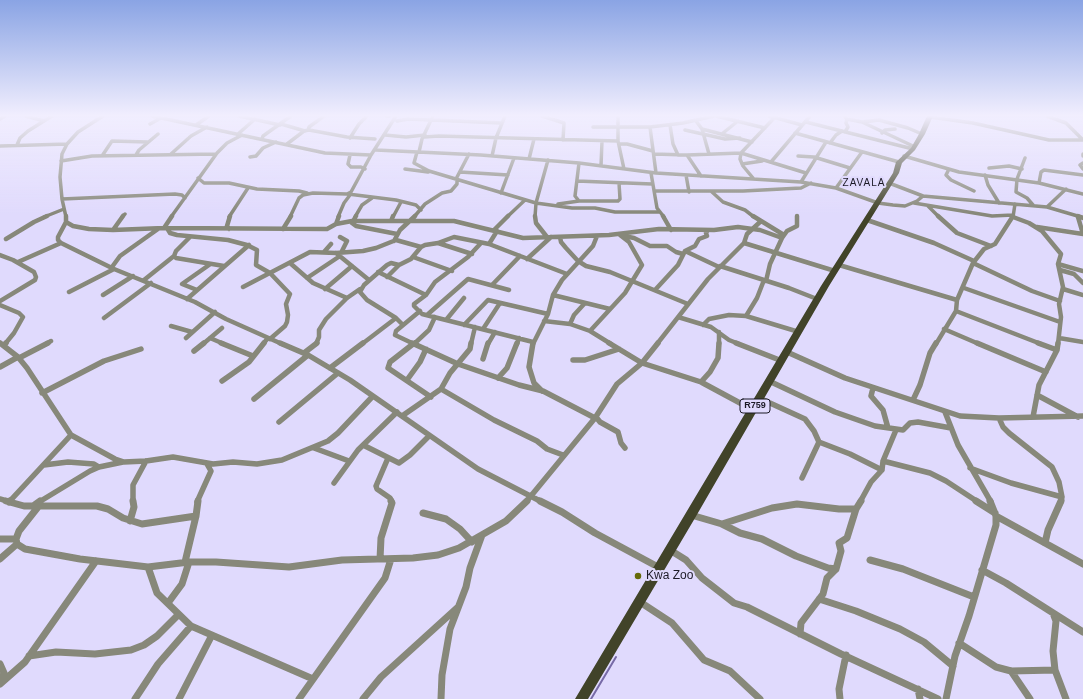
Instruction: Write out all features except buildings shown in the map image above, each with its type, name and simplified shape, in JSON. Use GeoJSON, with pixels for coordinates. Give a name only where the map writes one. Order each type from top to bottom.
{"type":"FeatureCollection","features":[{"type":"Feature","properties":{"kind":"main road","name":"R759"},"geometry":{"type":"LineString","coordinates":[[581,699],[640,602],[817,299],[878,203],[896,173],[902,159],[912,149]]}},
{"type":"Feature","properties":{"kind":"street"},"geometry":{"type":"LineString","coordinates":[[65,149],[61,161],[60,177],[66,222],[58,237],[58,240],[61,243],[113,268],[187,299],[306,354],[373,396],[478,469],[531,495],[660,568]]}},
{"type":"Feature","properties":{"kind":"street"},"geometry":{"type":"LineString","coordinates":[[102,156],[107,149]]}},
{"type":"Feature","properties":{"kind":"street"},"geometry":{"type":"LineString","coordinates":[[136,156],[140,149]]}},
{"type":"Feature","properties":{"kind":"street"},"geometry":{"type":"LineString","coordinates":[[170,154],[178,149]]}},
{"type":"Feature","properties":{"kind":"street"},"geometry":{"type":"LineString","coordinates":[[69,292],[113,268],[120,256],[163,228],[198,178],[222,149]]}},
{"type":"Feature","properties":{"kind":"street"},"geometry":{"type":"LineString","coordinates":[[250,158],[256,156],[262,149]]}},
{"type":"Feature","properties":{"kind":"street"},"geometry":{"type":"LineString","coordinates":[[307,149],[325,153],[371,155]]}},
{"type":"Feature","properties":{"kind":"street"},"geometry":{"type":"LineString","coordinates":[[419,149],[414,163],[433,172],[536,203],[554,204],[572,208],[595,208],[616,212],[659,212]]}},
{"type":"Feature","properties":{"kind":"street"},"geometry":{"type":"LineString","coordinates":[[492,156],[494,149]]}},
{"type":"Feature","properties":{"kind":"street"},"geometry":{"type":"LineString","coordinates":[[529,159],[532,149]]}},
{"type":"Feature","properties":{"kind":"street"},"geometry":{"type":"LineString","coordinates":[[601,166],[602,149]]}},
{"type":"Feature","properties":{"kind":"street"},"geometry":{"type":"LineString","coordinates":[[619,149],[624,169]]}},
{"type":"Feature","properties":{"kind":"street"},"geometry":{"type":"LineString","coordinates":[[641,149],[654,153],[678,155],[741,153],[806,173]]}},
{"type":"Feature","properties":{"kind":"street"},"geometry":{"type":"LineString","coordinates":[[653,149],[654,173],[652,184],[659,212],[666,220],[671,230]]}},
{"type":"Feature","properties":{"kind":"street"},"geometry":{"type":"LineString","coordinates":[[675,149],[678,155]]}},
{"type":"Feature","properties":{"kind":"street"},"geometry":{"type":"LineString","coordinates":[[707,149],[709,154]]}},
{"type":"Feature","properties":{"kind":"street"},"geometry":{"type":"LineString","coordinates":[[745,149],[741,153],[740,159],[753,178]]}},
{"type":"Feature","properties":{"kind":"street"},"geometry":{"type":"LineString","coordinates":[[771,162],[783,149]]}},
{"type":"Feature","properties":{"kind":"street"},"geometry":{"type":"LineString","coordinates":[[801,182],[824,149]]}},
{"type":"Feature","properties":{"kind":"street"},"geometry":{"type":"LineString","coordinates":[[849,149],[971,174],[1039,183],[1083,194]]}},
{"type":"Feature","properties":{"kind":"street"},"geometry":{"type":"LineString","coordinates":[[336,224],[348,194],[351,192],[365,169],[371,155],[376,150],[417,153],[469,154],[548,160],[654,173],[753,178],[811,183],[836,188],[878,203],[905,206],[917,202],[923,196]]}},
{"type":"Feature","properties":{"kind":"street"},"geometry":{"type":"LineString","coordinates":[[836,188],[862,152]]}},
{"type":"Feature","properties":{"kind":"street"},"geometry":{"type":"LineString","coordinates":[[61,161],[83,157],[102,156],[216,154]]}},
{"type":"Feature","properties":{"kind":"street"},"geometry":{"type":"LineString","coordinates":[[394,241],[397,234],[410,222],[425,204],[440,194],[451,191],[457,184],[460,172],[469,154]]}},
{"type":"Feature","properties":{"kind":"street"},"geometry":{"type":"LineString","coordinates":[[350,155],[348,164],[351,167],[361,167],[365,169]]}},
{"type":"Feature","properties":{"kind":"street"},"geometry":{"type":"LineString","coordinates":[[687,155],[701,176]]}},
{"type":"Feature","properties":{"kind":"street"},"geometry":{"type":"LineString","coordinates":[[798,156],[817,158],[850,168]]}},
{"type":"Feature","properties":{"kind":"street"},"geometry":{"type":"LineString","coordinates":[[501,193],[514,158]]}},
{"type":"Feature","properties":{"kind":"street"},"geometry":{"type":"LineString","coordinates":[[1026,158],[1017,180],[1016,192],[1027,198],[1033,205]]}},
{"type":"Feature","properties":{"kind":"street"},"geometry":{"type":"LineString","coordinates":[[548,160],[536,203],[535,217],[536,223],[549,237]]}},
{"type":"Feature","properties":{"kind":"street"},"geometry":{"type":"LineString","coordinates":[[742,164],[765,160]]}},
{"type":"Feature","properties":{"kind":"street"},"geometry":{"type":"LineString","coordinates":[[1083,163],[1080,165],[1083,169]]}},
{"type":"Feature","properties":{"kind":"street"},"geometry":{"type":"LineString","coordinates":[[579,164],[575,196],[579,201]]}},
{"type":"Feature","properties":{"kind":"street"},"geometry":{"type":"LineString","coordinates":[[990,168],[1009,166],[1022,169]]}},
{"type":"Feature","properties":{"kind":"street"},"geometry":{"type":"LineString","coordinates":[[405,169],[433,172]]}},
{"type":"Feature","properties":{"kind":"street"},"geometry":{"type":"LineString","coordinates":[[949,169],[946,175],[951,180],[974,191]]}},
{"type":"Feature","properties":{"kind":"street"},"geometry":{"type":"LineString","coordinates":[[1039,183],[1041,172],[1044,170],[1083,175]]}},
{"type":"Feature","properties":{"kind":"street"},"geometry":{"type":"LineString","coordinates":[[460,172],[508,175]]}},
{"type":"Feature","properties":{"kind":"street"},"geometry":{"type":"LineString","coordinates":[[686,175],[689,192]]}},
{"type":"Feature","properties":{"kind":"street"},"geometry":{"type":"LineString","coordinates":[[985,175],[988,185],[999,203]]}},
{"type":"Feature","properties":{"kind":"street"},"geometry":{"type":"LineString","coordinates":[[198,178],[202,182],[228,183],[248,188],[295,190],[308,193],[348,194],[416,205],[421,210]]}},
{"type":"Feature","properties":{"kind":"street"},"geometry":{"type":"LineString","coordinates":[[577,181],[652,184]]}},
{"type":"Feature","properties":{"kind":"street"},"geometry":{"type":"LineString","coordinates":[[554,204],[579,201],[618,201],[620,199],[620,183]]}},
{"type":"Feature","properties":{"kind":"street"},"geometry":{"type":"LineString","coordinates":[[654,193],[801,188],[811,183]]}},
{"type":"Feature","properties":{"kind":"street"},"geometry":{"type":"LineString","coordinates":[[889,183],[923,196],[1033,205],[1047,207],[1083,218]]}},
{"type":"Feature","properties":{"kind":"street"},"geometry":{"type":"LineString","coordinates":[[229,229],[227,226],[229,218],[248,188]]}},
{"type":"Feature","properties":{"kind":"street"},"geometry":{"type":"LineString","coordinates":[[1047,207],[1066,189]]}},
{"type":"Feature","properties":{"kind":"street"},"geometry":{"type":"LineString","coordinates":[[712,192],[723,202],[744,210],[783,236]]}},
{"type":"Feature","properties":{"kind":"street"},"geometry":{"type":"LineString","coordinates":[[283,229],[300,197],[308,193]]}},
{"type":"Feature","properties":{"kind":"street"},"geometry":{"type":"LineString","coordinates":[[62,199],[175,194],[182,195],[185,198]]}},
{"type":"Feature","properties":{"kind":"street"},"geometry":{"type":"LineString","coordinates":[[352,221],[362,205],[372,198]]}},
{"type":"Feature","properties":{"kind":"street"},"geometry":{"type":"LineString","coordinates":[[489,244],[495,230],[525,200]]}},
{"type":"Feature","properties":{"kind":"street"},"geometry":{"type":"LineString","coordinates":[[391,221],[401,202]]}},
{"type":"Feature","properties":{"kind":"street"},"geometry":{"type":"LineString","coordinates":[[912,203],[992,216],[1013,216],[1042,231],[1061,254],[1058,264],[1063,278],[1063,289],[1060,301],[1060,322],[1057,350],[1039,385],[1033,417]]}},
{"type":"Feature","properties":{"kind":"street"},"geometry":{"type":"LineString","coordinates":[[913,400],[920,385],[930,354],[956,311],[958,300],[973,262],[984,249],[991,246],[1001,237],[1013,216],[1015,204]]}},
{"type":"Feature","properties":{"kind":"street"},"geometry":{"type":"LineString","coordinates":[[928,206],[952,230],[991,246]]}},
{"type":"Feature","properties":{"kind":"street"},"geometry":{"type":"LineString","coordinates":[[6,240],[34,222],[64,209]]}},
{"type":"Feature","properties":{"kind":"street"},"geometry":{"type":"LineString","coordinates":[[113,230],[125,214]]}},
{"type":"Feature","properties":{"kind":"street"},"geometry":{"type":"LineString","coordinates":[[746,316],[757,298],[783,236],[787,231],[797,226],[797,216]]}},
{"type":"Feature","properties":{"kind":"street"},"geometry":{"type":"LineString","coordinates":[[1034,226],[1083,234],[1078,217]]}},
{"type":"Feature","properties":{"kind":"street"},"geometry":{"type":"LineString","coordinates":[[867,220],[934,243],[996,272],[1032,291],[1060,301]]}},
{"type":"Feature","properties":{"kind":"street"},"geometry":{"type":"LineString","coordinates":[[66,222],[73,226],[89,229],[113,230],[163,228],[327,229],[336,224],[352,221],[454,221],[495,230],[522,238],[621,235],[653,230],[708,230],[738,227],[752,228],[783,236]]}},
{"type":"Feature","properties":{"kind":"street"},"geometry":{"type":"LineString","coordinates":[[352,221],[356,226],[397,234]]}},
{"type":"Feature","properties":{"kind":"street"},"geometry":{"type":"LineString","coordinates":[[0,539],[17,542],[25,549],[96,561],[148,567],[187,562],[216,562],[289,567],[342,560],[391,559],[438,555],[459,548],[472,542],[506,521],[521,508],[595,417],[617,384],[642,363],[688,304],[720,267],[744,243],[747,234],[752,228],[760,222]]}},
{"type":"Feature","properties":{"kind":"street"},"geometry":{"type":"LineString","coordinates":[[163,228],[170,233],[190,237],[228,240],[248,245],[257,250],[256,266],[270,273],[290,296],[286,304],[288,314],[285,326],[269,338],[241,368],[222,381]]}},
{"type":"Feature","properties":{"kind":"street"},"geometry":{"type":"LineString","coordinates":[[655,290],[678,265],[684,252],[695,246],[699,239],[707,236],[706,234],[708,230]]}},
{"type":"Feature","properties":{"kind":"street"},"geometry":{"type":"LineString","coordinates":[[621,235],[634,238],[650,246],[667,246],[676,252],[684,252],[720,267],[765,280],[817,299]]}},
{"type":"Feature","properties":{"kind":"street"},"geometry":{"type":"LineString","coordinates":[[590,331],[625,293],[641,267],[642,263],[629,242],[621,235]]}},
{"type":"Feature","properties":{"kind":"street"},"geometry":{"type":"LineString","coordinates":[[543,392],[534,383],[529,367],[533,342],[548,314],[553,295],[578,261],[593,246],[597,236]]}},
{"type":"Feature","properties":{"kind":"street"},"geometry":{"type":"LineString","coordinates":[[144,280],[174,256],[176,251],[190,237]]}},
{"type":"Feature","properties":{"kind":"street"},"geometry":{"type":"LineString","coordinates":[[307,278],[339,254],[347,241],[340,237]]}},
{"type":"Feature","properties":{"kind":"street"},"geometry":{"type":"LineString","coordinates":[[243,287],[290,263],[306,253],[324,252],[339,254],[362,251],[376,248],[394,241],[421,247],[454,237],[489,244],[568,274]]}},
{"type":"Feature","properties":{"kind":"street"},"geometry":{"type":"LineString","coordinates":[[527,259],[549,237]]}},
{"type":"Feature","properties":{"kind":"street"},"geometry":{"type":"LineString","coordinates":[[560,237],[561,242],[578,261],[590,268],[610,272],[633,280],[688,304]]}},
{"type":"Feature","properties":{"kind":"street"},"geometry":{"type":"LineString","coordinates":[[18,262],[61,243]]}},
{"type":"Feature","properties":{"kind":"street"},"geometry":{"type":"LineString","coordinates":[[438,243],[472,254]]}},
{"type":"Feature","properties":{"kind":"street"},"geometry":{"type":"LineString","coordinates":[[481,243],[472,254],[436,282],[426,295],[414,304],[414,306],[427,315],[533,342]]}},
{"type":"Feature","properties":{"kind":"street"},"geometry":{"type":"LineString","coordinates":[[744,243],[958,300]]}},
{"type":"Feature","properties":{"kind":"street"},"geometry":{"type":"LineString","coordinates":[[324,252],[331,244]]}},
{"type":"Feature","properties":{"kind":"street"},"geometry":{"type":"LineString","coordinates":[[187,299],[248,245]]}},
{"type":"Feature","properties":{"kind":"street"},"geometry":{"type":"LineString","coordinates":[[387,277],[399,265],[414,258],[421,247]]}},
{"type":"Feature","properties":{"kind":"street"},"geometry":{"type":"LineString","coordinates":[[339,254],[369,280]]}},
{"type":"Feature","properties":{"kind":"street"},"geometry":{"type":"LineString","coordinates":[[0,255],[18,262],[34,272],[36,278],[0,301]]}},
{"type":"Feature","properties":{"kind":"street"},"geometry":{"type":"LineString","coordinates":[[174,256],[179,259],[224,266]]}},
{"type":"Feature","properties":{"kind":"street"},"geometry":{"type":"LineString","coordinates":[[492,285],[520,256]]}},
{"type":"Feature","properties":{"kind":"street"},"geometry":{"type":"LineString","coordinates":[[414,258],[452,271]]}},
{"type":"Feature","properties":{"kind":"street"},"geometry":{"type":"LineString","coordinates":[[290,263],[307,278],[325,289],[347,298]]}},
{"type":"Feature","properties":{"kind":"street"},"geometry":{"type":"LineString","coordinates":[[197,290],[182,284],[209,264]]}},
{"type":"Feature","properties":{"kind":"street"},"geometry":{"type":"LineString","coordinates":[[254,399],[317,343],[321,326],[347,298],[389,264],[399,265]]}},
{"type":"Feature","properties":{"kind":"street"},"geometry":{"type":"LineString","coordinates":[[1058,264],[1083,271]]}},
{"type":"Feature","properties":{"kind":"street"},"geometry":{"type":"LineString","coordinates":[[325,289],[352,266]]}},
{"type":"Feature","properties":{"kind":"street"},"geometry":{"type":"LineString","coordinates":[[1060,270],[1074,274],[1083,283]]}},
{"type":"Feature","properties":{"kind":"street"},"geometry":{"type":"LineString","coordinates":[[378,272],[426,295]]}},
{"type":"Feature","properties":{"kind":"street"},"geometry":{"type":"LineString","coordinates":[[104,295],[133,276]]}},
{"type":"Feature","properties":{"kind":"street"},"geometry":{"type":"LineString","coordinates":[[427,315],[468,279],[509,290]]}},
{"type":"Feature","properties":{"kind":"street"},"geometry":{"type":"LineString","coordinates":[[104,318],[151,283]]}},
{"type":"Feature","properties":{"kind":"street"},"geometry":{"type":"LineString","coordinates":[[964,288],[1060,322]]}},
{"type":"Feature","properties":{"kind":"street"},"geometry":{"type":"LineString","coordinates":[[360,289],[360,292],[367,300],[396,318],[404,325]]}},
{"type":"Feature","properties":{"kind":"street"},"geometry":{"type":"LineString","coordinates":[[1063,289],[1083,294]]}},
{"type":"Feature","properties":{"kind":"street"},"geometry":{"type":"LineString","coordinates":[[553,295],[610,309]]}},
{"type":"Feature","properties":{"kind":"street"},"geometry":{"type":"LineString","coordinates":[[446,320],[464,298]]}},
{"type":"Feature","properties":{"kind":"street"},"geometry":{"type":"LineString","coordinates":[[464,325],[485,301],[489,300],[548,314]]}},
{"type":"Feature","properties":{"kind":"street"},"geometry":{"type":"LineString","coordinates":[[483,329],[500,303]]}},
{"type":"Feature","properties":{"kind":"street"},"geometry":{"type":"LineString","coordinates":[[570,324],[574,316],[585,303]]}},
{"type":"Feature","properties":{"kind":"street"},"geometry":{"type":"LineString","coordinates":[[0,305],[19,313],[23,317],[14,333],[2,344],[18,357],[33,376],[42,394],[71,435],[115,459],[124,462]]}},
{"type":"Feature","properties":{"kind":"street"},"geometry":{"type":"LineString","coordinates":[[420,311],[396,331],[395,335],[458,364],[543,392],[595,417],[600,422],[618,432],[621,443],[625,448]]}},
{"type":"Feature","properties":{"kind":"street"},"geometry":{"type":"LineString","coordinates":[[956,311],[1057,350]]}},
{"type":"Feature","properties":{"kind":"street"},"geometry":{"type":"LineString","coordinates":[[186,338],[214,312]]}},
{"type":"Feature","properties":{"kind":"street"},"geometry":{"type":"LineString","coordinates":[[703,325],[709,319],[729,315],[746,316],[799,332]]}},
{"type":"Feature","properties":{"kind":"street"},"geometry":{"type":"LineString","coordinates":[[431,397],[387,367],[390,362],[414,344],[429,330],[436,317]]}},
{"type":"Feature","properties":{"kind":"street"},"geometry":{"type":"LineString","coordinates":[[330,368],[396,318]]}},
{"type":"Feature","properties":{"kind":"street"},"geometry":{"type":"LineString","coordinates":[[678,318],[703,325],[719,332],[724,338],[782,361]]}},
{"type":"Feature","properties":{"kind":"street"},"geometry":{"type":"LineString","coordinates":[[544,322],[570,324],[590,331],[642,363],[701,382],[753,410]]}},
{"type":"Feature","properties":{"kind":"street"},"geometry":{"type":"LineString","coordinates":[[171,326],[192,332]]}},
{"type":"Feature","properties":{"kind":"street"},"geometry":{"type":"LineString","coordinates":[[402,416],[441,389],[472,346],[474,327]]}},
{"type":"Feature","properties":{"kind":"street"},"geometry":{"type":"LineString","coordinates":[[194,351],[222,328]]}},
{"type":"Feature","properties":{"kind":"street"},"geometry":{"type":"LineString","coordinates":[[944,329],[1046,372]]}},
{"type":"Feature","properties":{"kind":"street"},"geometry":{"type":"LineString","coordinates":[[483,359],[489,341],[495,332]]}},
{"type":"Feature","properties":{"kind":"street"},"geometry":{"type":"LineString","coordinates":[[701,382],[710,372],[718,358],[719,332]]}},
{"type":"Feature","properties":{"kind":"street"},"geometry":{"type":"LineString","coordinates":[[210,338],[253,356]]}},
{"type":"Feature","properties":{"kind":"street"},"geometry":{"type":"LineString","coordinates":[[498,378],[507,368],[512,359],[519,338]]}},
{"type":"Feature","properties":{"kind":"street"},"geometry":{"type":"LineString","coordinates":[[1059,338],[1083,342]]}},
{"type":"Feature","properties":{"kind":"street"},"geometry":{"type":"LineString","coordinates":[[0,367],[50,341]]}},
{"type":"Feature","properties":{"kind":"street"},"geometry":{"type":"LineString","coordinates":[[42,394],[104,361],[141,349]]}},
{"type":"Feature","properties":{"kind":"street"},"geometry":{"type":"LineString","coordinates":[[407,380],[420,362],[426,349]]}},
{"type":"Feature","properties":{"kind":"street"},"geometry":{"type":"LineString","coordinates":[[573,360],[585,360],[619,349]]}},
{"type":"Feature","properties":{"kind":"street"},"geometry":{"type":"LineString","coordinates":[[787,352],[845,378],[960,416],[999,418],[1081,417]]}},
{"type":"Feature","properties":{"kind":"street"},"geometry":{"type":"LineString","coordinates":[[279,422],[338,373]]}},
{"type":"Feature","properties":{"kind":"street"},"geometry":{"type":"LineString","coordinates":[[769,381],[854,420],[896,430],[904,430],[910,422],[951,428]]}},
{"type":"Feature","properties":{"kind":"street"},"geometry":{"type":"LineString","coordinates":[[873,388],[871,396],[884,410],[888,428]]}},
{"type":"Feature","properties":{"kind":"street"},"geometry":{"type":"LineString","coordinates":[[441,389],[489,417],[537,441],[547,449],[563,455]]}},
{"type":"Feature","properties":{"kind":"street"},"geometry":{"type":"LineString","coordinates":[[1037,395],[1081,417]]}},
{"type":"Feature","properties":{"kind":"street"},"geometry":{"type":"LineString","coordinates":[[0,559],[17,542],[19,532],[36,506],[64,485],[99,467],[124,462],[146,461],[173,457],[207,464],[233,462],[256,464],[271,462],[314,448],[328,441],[338,433],[373,396]]}},
{"type":"Feature","properties":{"kind":"street"},"geometry":{"type":"LineString","coordinates":[[759,398],[805,419],[814,431],[819,442],[850,454],[882,470]]}},
{"type":"Feature","properties":{"kind":"street"},"geometry":{"type":"LineString","coordinates":[[334,483],[349,461],[396,412]]}},
{"type":"Feature","properties":{"kind":"street"},"geometry":{"type":"LineString","coordinates":[[945,412],[970,468],[996,514],[996,525],[959,643],[946,699]]}},
{"type":"Feature","properties":{"kind":"street"},"geometry":{"type":"LineString","coordinates":[[999,418],[1003,427],[1009,434],[1052,467],[1059,482],[1062,497],[1061,502],[1048,530],[1045,543]]}},
{"type":"Feature","properties":{"kind":"street"},"geometry":{"type":"LineString","coordinates":[[800,634],[801,623],[823,594],[827,578],[836,569],[841,551],[839,543],[847,538],[856,509],[870,482],[882,470],[883,462],[896,430]]}},
{"type":"Feature","properties":{"kind":"street"},"geometry":{"type":"LineString","coordinates":[[0,505],[44,465],[71,435]]}},
{"type":"Feature","properties":{"kind":"street"},"geometry":{"type":"LineString","coordinates":[[363,445],[388,458],[401,462],[429,436]]}},
{"type":"Feature","properties":{"kind":"street"},"geometry":{"type":"LineString","coordinates":[[802,478],[819,442]]}},
{"type":"Feature","properties":{"kind":"street"},"geometry":{"type":"LineString","coordinates":[[314,448],[349,461]]}},
{"type":"Feature","properties":{"kind":"street"},"geometry":{"type":"LineString","coordinates":[[380,559],[381,538],[392,503],[390,498],[377,489],[376,486],[388,458]]}},
{"type":"Feature","properties":{"kind":"street"},"geometry":{"type":"LineString","coordinates":[[130,521],[134,507],[132,490],[133,485],[146,461]]}},
{"type":"Feature","properties":{"kind":"street"},"geometry":{"type":"LineString","coordinates":[[44,465],[68,462],[86,462],[99,467]]}},
{"type":"Feature","properties":{"kind":"street"},"geometry":{"type":"LineString","coordinates":[[883,462],[930,473],[946,481],[996,514],[1083,564]]}},
{"type":"Feature","properties":{"kind":"street"},"geometry":{"type":"LineString","coordinates":[[168,603],[182,584],[196,516],[197,502],[211,471],[207,464]]}},
{"type":"Feature","properties":{"kind":"street"},"geometry":{"type":"LineString","coordinates":[[970,468],[1062,497]]}},
{"type":"Feature","properties":{"kind":"street"},"geometry":{"type":"LineString","coordinates":[[5,500],[36,506],[97,506],[108,509],[130,521],[142,524],[151,524],[196,516]]}},
{"type":"Feature","properties":{"kind":"street"},"geometry":{"type":"LineString","coordinates":[[722,524],[772,508],[796,504],[839,509],[856,509]]}},
{"type":"Feature","properties":{"kind":"street"},"geometry":{"type":"LineString","coordinates":[[423,513],[446,519],[460,529],[472,542]]}},
{"type":"Feature","properties":{"kind":"street"},"geometry":{"type":"LineString","coordinates":[[691,515],[722,524],[740,533],[762,539],[796,556],[828,568],[836,569]]}},
{"type":"Feature","properties":{"kind":"street"},"geometry":{"type":"LineString","coordinates":[[441,699],[442,675],[450,629],[482,535]]}},
{"type":"Feature","properties":{"kind":"street"},"geometry":{"type":"LineString","coordinates":[[670,549],[686,560],[702,578],[734,603],[747,607],[841,654],[938,699]]}},
{"type":"Feature","properties":{"kind":"street"},"geometry":{"type":"LineString","coordinates":[[299,699],[385,578],[391,559]]}},
{"type":"Feature","properties":{"kind":"street"},"geometry":{"type":"LineString","coordinates":[[870,560],[903,569],[974,597]]}},
{"type":"Feature","properties":{"kind":"street"},"geometry":{"type":"LineString","coordinates":[[0,683],[25,662],[96,561]]}},
{"type":"Feature","properties":{"kind":"street"},"geometry":{"type":"LineString","coordinates":[[148,567],[157,593],[168,603],[178,616],[191,626],[312,679]]}},
{"type":"Feature","properties":{"kind":"street"},"geometry":{"type":"LineString","coordinates":[[982,570],[1053,612],[1083,632]]}},
{"type":"Feature","properties":{"kind":"street"},"geometry":{"type":"LineString","coordinates":[[819,598],[900,629],[924,642],[953,666]]}},
{"type":"Feature","properties":{"kind":"street"},"geometry":{"type":"LineString","coordinates":[[640,602],[672,623],[704,660],[730,671],[760,699]]}},
{"type":"Feature","properties":{"kind":"street"},"geometry":{"type":"LineString","coordinates":[[363,699],[381,677],[458,607]]}},
{"type":"Feature","properties":{"kind":"street"},"geometry":{"type":"LineString","coordinates":[[1053,612],[1056,621],[1053,651],[1055,670],[1066,699]]}},
{"type":"Feature","properties":{"kind":"street"},"geometry":{"type":"LineString","coordinates":[[29,656],[56,652],[95,654],[131,650],[144,645],[158,636],[178,616]]}},
{"type":"Feature","properties":{"kind":"street"},"geometry":{"type":"LineString","coordinates":[[135,699],[158,664],[191,626]]}},
{"type":"Feature","properties":{"kind":"street"},"geometry":{"type":"LineString","coordinates":[[179,699],[212,635]]}},
{"type":"Feature","properties":{"kind":"street"},"geometry":{"type":"LineString","coordinates":[[959,643],[996,667],[1011,671],[1055,670]]}},
{"type":"Feature","properties":{"kind":"street"},"geometry":{"type":"LineString","coordinates":[[840,699],[840,688],[846,655]]}},
{"type":"Feature","properties":{"kind":"street"},"geometry":{"type":"LineString","coordinates":[[0,664],[4,673],[0,683]]}},
{"type":"Feature","properties":{"kind":"street"},"geometry":{"type":"LineString","coordinates":[[1011,671],[1030,699]]}},
{"type":"Feature","properties":{"kind":"street"},"geometry":{"type":"LineString","coordinates":[[918,689],[920,699]]}},
{"type":"Feature","properties":{"kind":"waterway"},"geometry":{"type":"LineString","coordinates":[[591,699],[616,657]]}},
{"type":"Feature","properties":{"kind":"place","name":"Kwa Zoo"},"geometry":{"type":"Point","coordinates":[638,576]}},
{"type":"Feature","properties":{"kind":"district","name":"ZAVALA"},"geometry":{"type":"Point","coordinates":[864,183]}}]}
